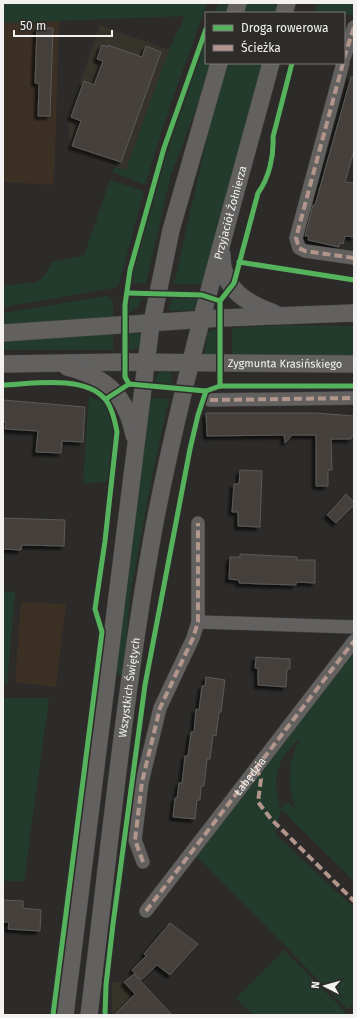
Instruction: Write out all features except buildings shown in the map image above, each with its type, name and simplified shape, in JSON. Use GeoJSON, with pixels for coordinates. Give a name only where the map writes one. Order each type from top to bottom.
{"type":"FeatureCollection","features":[{"type":"Feature","properties":{"kind":"street"},"geometry":{"type":"LineString","coordinates":[[345,55],[354,27]]}},
{"type":"Feature","properties":{"kind":"street"},"geometry":{"type":"LineString","coordinates":[[65,1015],[152,322],[171,230],[218,64]]}},
{"type":"Feature","properties":{"kind":"street","name":"Przyjaciół Żołnierza"},"geometry":{"type":"LineString","coordinates":[[190,363],[271,64]]}},
{"type":"Feature","properties":{"kind":"street"},"geometry":{"type":"LineString","coordinates":[[343,64],[296,238],[299,248],[305,251],[354,258]]}},
{"type":"Feature","properties":{"kind":"street"},"geometry":{"type":"LineString","coordinates":[[222,242],[221,262],[223,271],[230,286],[242,298],[254,305],[280,315]]}},
{"type":"Feature","properties":{"kind":"street"},"geometry":{"type":"LineString","coordinates":[[3,333],[202,319],[354,313]]}},
{"type":"Feature","properties":{"kind":"street","name":"Zygmunta Krasińskiego"},"geometry":{"type":"LineString","coordinates":[[3,364],[47,362],[147,362],[354,364]]}},
{"type":"Feature","properties":{"kind":"street","name":"Zygmunta Krasińskiego"},"geometry":{"type":"LineString","coordinates":[[47,362],[92,375],[116,392],[122,400],[131,422],[134,435],[134,460]]}},
{"type":"Feature","properties":{"kind":"street","name":"Wszystkich Świętych"},"geometry":{"type":"LineString","coordinates":[[89,1015],[134,651],[156,521],[190,363]]}},
{"type":"Feature","properties":{"kind":"street"},"geometry":{"type":"LineString","coordinates":[[210,400],[354,398]]}},
{"type":"Feature","properties":{"kind":"street"},"geometry":{"type":"LineString","coordinates":[[143,862],[134,840],[142,782],[160,708],[193,638],[198,622],[198,523]]}},
{"type":"Feature","properties":{"kind":"street"},"geometry":{"type":"LineString","coordinates":[[198,622],[354,627]]}},
{"type":"Feature","properties":{"kind":"street","name":"Łabędzia"},"geometry":{"type":"LineString","coordinates":[[146,911],[354,641]]}},
{"type":"Feature","properties":{"kind":"shaded area"},"geometry":{"type":"Polygon","coordinates":[[[59,21],[54,185],[3,182],[3,23],[59,21]]]}},
{"type":"Feature","properties":{"kind":"shaded area"},"geometry":{"type":"Polygon","coordinates":[[[100,25],[169,50],[126,171],[70,151],[68,117],[100,25]]]}},
{"type":"Feature","properties":{"kind":"shaded area"},"geometry":{"type":"Polygon","coordinates":[[[21,602],[66,604],[56,687],[15,682],[21,602]]]}},
{"type":"Feature","properties":{"kind":"shaded area"},"geometry":{"type":"Polygon","coordinates":[[[112,982],[124,982],[157,1015],[112,1015],[112,982]]]}},
{"type":"Feature","properties":{"kind":"green space"},"geometry":{"type":"Polygon","coordinates":[[[3,3],[207,3],[166,117],[145,185],[113,172],[115,167],[126,170],[169,50],[185,16],[3,23],[3,3]]]}},
{"type":"Feature","properties":{"kind":"green space"},"geometry":{"type":"Polygon","coordinates":[[[218,3],[230,3],[226,12],[215,12],[218,3]]]}},
{"type":"Feature","properties":{"kind":"green space"},"geometry":{"type":"Polygon","coordinates":[[[245,3],[280,3],[277,12],[241,12],[245,3]]]}},
{"type":"Feature","properties":{"kind":"green space"},"geometry":{"type":"Polygon","coordinates":[[[317,3],[354,3],[354,15],[345,15],[345,12],[314,12],[317,3]]]}},
{"type":"Feature","properties":{"kind":"green space"},"geometry":{"type":"Polygon","coordinates":[[[205,41],[205,64],[210,64],[200,98],[171,175],[146,283],[130,283],[164,160],[205,41]]]}},
{"type":"Feature","properties":{"kind":"green space"},"geometry":{"type":"Polygon","coordinates":[[[224,64],[264,64],[205,284],[174,284],[224,64]]]}},
{"type":"Feature","properties":{"kind":"green space"},"geometry":{"type":"Polygon","coordinates":[[[110,180],[144,191],[119,284],[116,287],[107,289],[3,307],[3,286],[37,282],[45,275],[52,262],[84,256],[110,180]]]}},
{"type":"Feature","properties":{"kind":"green space"},"geometry":{"type":"Polygon","coordinates":[[[108,296],[113,301],[113,317],[3,326],[3,313],[108,296]]]}},
{"type":"Feature","properties":{"kind":"green space"},"geometry":{"type":"Polygon","coordinates":[[[143,297],[137,308],[128,314],[129,300],[132,298],[143,297]]]}},
{"type":"Feature","properties":{"kind":"green space"},"geometry":{"type":"Polygon","coordinates":[[[172,298],[200,298],[194,310],[171,311],[169,309],[172,298]]]}},
{"type":"Feature","properties":{"kind":"green space"},"geometry":{"type":"Polygon","coordinates":[[[290,325],[354,326],[354,356],[232,356],[232,328],[290,325]]]}},
{"type":"Feature","properties":{"kind":"green space"},"geometry":{"type":"Polygon","coordinates":[[[218,329],[218,356],[204,354],[208,332],[218,329]]]}},
{"type":"Feature","properties":{"kind":"green space"},"geometry":{"type":"Polygon","coordinates":[[[113,331],[113,350],[3,350],[3,340],[113,331]]]}},
{"type":"Feature","properties":{"kind":"green space"},"geometry":{"type":"Polygon","coordinates":[[[129,331],[143,335],[140,348],[128,350],[129,331]]]}},
{"type":"Feature","properties":{"kind":"green space"},"geometry":{"type":"Polygon","coordinates":[[[159,372],[171,372],[172,385],[154,384],[159,372]]]}},
{"type":"Feature","properties":{"kind":"green space"},"geometry":{"type":"Polygon","coordinates":[[[89,396],[96,400],[101,399],[111,421],[114,439],[109,482],[83,483],[89,396]]]}},
{"type":"Feature","properties":{"kind":"green space"},"geometry":{"type":"Polygon","coordinates":[[[149,398],[169,399],[152,476],[130,596],[123,678],[115,671],[149,398]]]}},
{"type":"Feature","properties":{"kind":"green space"},"geometry":{"type":"Polygon","coordinates":[[[3,591],[15,592],[7,684],[3,684],[3,591]]]}},
{"type":"Feature","properties":{"kind":"green space"},"geometry":{"type":"Polygon","coordinates":[[[354,649],[354,881],[281,809],[275,834],[354,908],[354,1003],[348,1010],[196,855],[354,649]],[[300,738],[286,754],[278,770],[276,788],[280,809],[288,802],[296,809],[291,791],[290,773],[296,747],[300,738]]]}},
{"type":"Feature","properties":{"kind":"green space"},"geometry":{"type":"Polygon","coordinates":[[[3,698],[49,698],[24,881],[3,881],[3,698]]]}},
{"type":"Feature","properties":{"kind":"green space"},"geometry":{"type":"Polygon","coordinates":[[[284,950],[348,1015],[253,1015],[236,998],[284,950]]]}},
{"type":"Feature","properties":{"kind":"marked path"},"geometry":{"type":"LineString","coordinates":[[345,55],[354,27]]}},
{"type":"Feature","properties":{"kind":"marked path"},"geometry":{"type":"LineString","coordinates":[[343,64],[296,238],[299,248],[305,251],[354,258]]}},
{"type":"Feature","properties":{"kind":"marked path"},"geometry":{"type":"LineString","coordinates":[[210,400],[354,398]]}},
{"type":"Feature","properties":{"kind":"marked path"},"geometry":{"type":"LineString","coordinates":[[143,862],[135,840],[142,782],[160,708],[193,638],[198,622],[198,523]]}},
{"type":"Feature","properties":{"kind":"marked path"},"geometry":{"type":"LineString","coordinates":[[146,911],[354,641]]}},
{"type":"Feature","properties":{"kind":"marked path"},"geometry":{"type":"LineString","coordinates":[[256,768],[261,779],[258,802],[271,819],[354,901]]}},
{"type":"Feature","properties":{"kind":"cycle path"},"geometry":{"type":"LineString","coordinates":[[129,384],[125,377],[125,305],[130,270],[164,148],[205,32]]}},
{"type":"Feature","properties":{"kind":"cycle path"},"geometry":{"type":"LineString","coordinates":[[220,386],[220,301],[234,283],[258,193],[268,174],[273,152],[273,137],[292,64]]}},
{"type":"Feature","properties":{"kind":"cycle path"},"geometry":{"type":"LineString","coordinates":[[239,262],[354,280]]}},
{"type":"Feature","properties":{"kind":"cycle path"},"geometry":{"type":"LineString","coordinates":[[127,293],[202,295],[220,301]]}},
{"type":"Feature","properties":{"kind":"cycle path"},"geometry":{"type":"LineString","coordinates":[[3,385],[56,382],[83,386],[95,391],[107,401],[111,409],[117,432],[105,541],[95,609],[102,632],[53,1015]]}},
{"type":"Feature","properties":{"kind":"cycle path"},"geometry":{"type":"LineString","coordinates":[[106,399],[129,384],[206,391],[220,386],[354,386]]}},
{"type":"Feature","properties":{"kind":"cycle path"},"geometry":{"type":"LineString","coordinates":[[105,1015],[106,985],[113,924],[145,685],[190,449],[198,415],[206,391]]}}]}
